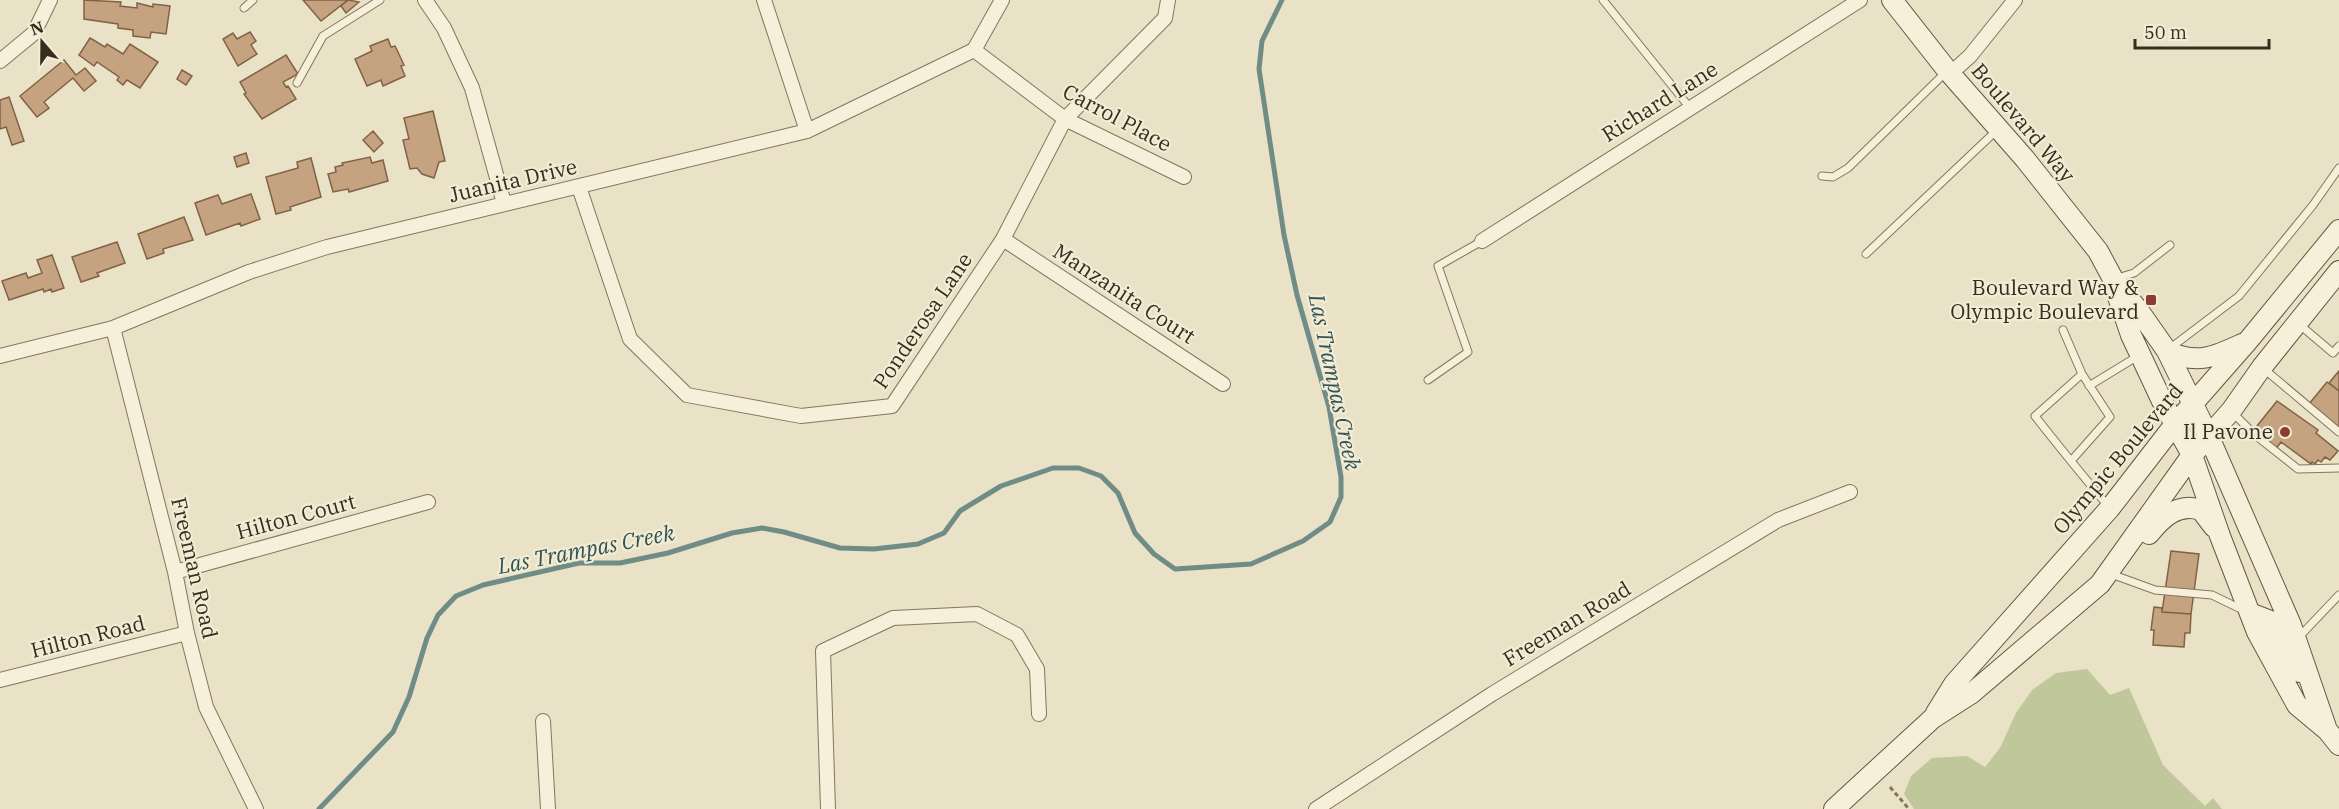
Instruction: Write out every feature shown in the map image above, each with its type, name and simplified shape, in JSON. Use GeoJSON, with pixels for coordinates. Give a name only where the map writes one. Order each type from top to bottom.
{"type":"FeatureCollection","features":[{"type":"Feature","properties":{"kind":"main road","name":"Boulevard Way"},"geometry":{"type":"LineString","coordinates":[[1892,0],[2098,251],[2113,279],[2139,310],[2167,351],[2209,437],[2296,640],[2333,737]]}},
{"type":"Feature","properties":{"kind":"main road","name":"Olympic Boulevard"},"geometry":{"type":"LineString","coordinates":[[1933,718],[1954,684],[2110,508],[2175,424],[2193,406],[2339,230]]}},
{"type":"Feature","properties":{"kind":"main road","name":"Olympic Boulevard"},"geometry":{"type":"LineString","coordinates":[[1834,809],[1933,718],[1972,693],[2100,584],[2192,455],[2230,411],[2262,367],[2339,272]]}},
{"type":"Feature","properties":{"kind":"main road","name":"Boulevard Way"},"geometry":{"type":"LineString","coordinates":[[2113,279],[2117,296],[2141,354],[2192,455],[2220,536]]}},
{"type":"Feature","properties":{"kind":"main road"},"geometry":{"type":"LineString","coordinates":[[2167,351],[2188,359],[2207,358],[2247,342]]}},
{"type":"Feature","properties":{"kind":"main road"},"geometry":{"type":"LineString","coordinates":[[2113,566],[2132,555],[2168,514],[2184,508],[2201,510],[2220,536],[2257,632],[2297,705],[2333,737]]}},
{"type":"Feature","properties":{"kind":"main road"},"geometry":{"type":"LineString","coordinates":[[2250,613],[2273,622],[2292,665],[2312,685]]}},
{"type":"Feature","properties":{"kind":"street"},"geometry":{"type":"LineString","coordinates":[[0,61],[34,33],[50,0]]}},
{"type":"Feature","properties":{"kind":"street"},"geometry":{"type":"LineString","coordinates":[[425,0],[444,28],[472,88],[504,203]]}},
{"type":"Feature","properties":{"kind":"street"},"geometry":{"type":"LineString","coordinates":[[764,0],[807,131]]}},
{"type":"Feature","properties":{"kind":"street"},"geometry":{"type":"LineString","coordinates":[[974,50],[1002,0]]}},
{"type":"Feature","properties":{"kind":"street","name":"Ponderosa Lane"},"geometry":{"type":"LineString","coordinates":[[579,187],[630,339],[687,395],[801,416],[892,406],[1003,239],[1065,119],[1165,18],[1168,0]]}},
{"type":"Feature","properties":{"kind":"street","name":"Richard Lane"},"geometry":{"type":"LineString","coordinates":[[1482,241],[1860,0]]}},
{"type":"Feature","properties":{"kind":"street"},"geometry":{"type":"LineString","coordinates":[[1949,72],[1970,56],[2015,0]]}},
{"type":"Feature","properties":{"kind":"street","name":"Juanita Drive"},"geometry":{"type":"LineString","coordinates":[[0,356],[112,328],[249,272],[327,247],[807,131],[974,50]]}},
{"type":"Feature","properties":{"kind":"street","name":"Carrol Place"},"geometry":{"type":"LineString","coordinates":[[974,50],[1065,119],[1184,177]]}},
{"type":"Feature","properties":{"kind":"street","name":"Manzanita Court"},"geometry":{"type":"LineString","coordinates":[[1003,239],[1223,384]]}},
{"type":"Feature","properties":{"kind":"street","name":"Freeman Road"},"geometry":{"type":"LineString","coordinates":[[112,328],[175,572],[187,633],[206,707],[256,809]]}},
{"type":"Feature","properties":{"kind":"street","name":"Freeman Road"},"geometry":{"type":"LineString","coordinates":[[1316,809],[1492,694],[1778,520],[1850,492]]}},
{"type":"Feature","properties":{"kind":"street","name":"Hilton Court"},"geometry":{"type":"LineString","coordinates":[[175,572],[428,502]]}},
{"type":"Feature","properties":{"kind":"street"},"geometry":{"type":"LineString","coordinates":[[828,809],[824,651],[893,618],[977,614],[1017,635],[1037,669],[1039,714]]}},
{"type":"Feature","properties":{"kind":"street","name":"Hilton Road"},"geometry":{"type":"LineString","coordinates":[[0,680],[187,633]]}},
{"type":"Feature","properties":{"kind":"street"},"geometry":{"type":"LineString","coordinates":[[543,721],[548,809]]}},
{"type":"Feature","properties":{"kind":"lane"},"geometry":{"type":"LineString","coordinates":[[244,8],[253,0]]}},
{"type":"Feature","properties":{"kind":"lane"},"geometry":{"type":"LineString","coordinates":[[297,83],[323,36],[380,0]]}},
{"type":"Feature","properties":{"kind":"lane"},"geometry":{"type":"LineString","coordinates":[[1603,0],[1690,108]]}},
{"type":"Feature","properties":{"kind":"lane"},"geometry":{"type":"LineString","coordinates":[[1822,176],[1833,177],[1848,168],[1949,72]]}},
{"type":"Feature","properties":{"kind":"lane"},"geometry":{"type":"LineString","coordinates":[[1866,254],[1998,129]]}},
{"type":"Feature","properties":{"kind":"lane"},"geometry":{"type":"LineString","coordinates":[[2167,351],[2239,296],[2313,205],[2339,168]]}},
{"type":"Feature","properties":{"kind":"lane"},"geometry":{"type":"LineString","coordinates":[[1428,380],[1468,352],[1438,266],[1482,241]]}},
{"type":"Feature","properties":{"kind":"lane"},"geometry":{"type":"LineString","coordinates":[[2113,279],[2134,273],[2170,245]]}},
{"type":"Feature","properties":{"kind":"lane"},"geometry":{"type":"LineString","coordinates":[[2298,323],[2333,352],[2339,346]]}},
{"type":"Feature","properties":{"kind":"lane"},"geometry":{"type":"LineString","coordinates":[[2063,330],[2082,374],[2110,417],[2071,461]]}},
{"type":"Feature","properties":{"kind":"lane"},"geometry":{"type":"LineString","coordinates":[[2090,386],[2141,354]]}},
{"type":"Feature","properties":{"kind":"lane"},"geometry":{"type":"LineString","coordinates":[[2262,367],[2339,432]]}},
{"type":"Feature","properties":{"kind":"lane"},"geometry":{"type":"LineString","coordinates":[[2082,374],[2035,416],[2110,508]]}},
{"type":"Feature","properties":{"kind":"lane"},"geometry":{"type":"LineString","coordinates":[[2230,411],[2255,435],[2298,469],[2339,468]]}},
{"type":"Feature","properties":{"kind":"lane"},"geometry":{"type":"LineString","coordinates":[[2113,566],[2155,590],[2212,595],[2250,613]]}},
{"type":"Feature","properties":{"kind":"lane"},"geometry":{"type":"LineString","coordinates":[[2296,640],[2339,595]]}},
{"type":"Feature","properties":{"kind":"path"},"geometry":{"type":"LineString","coordinates":[[1890,787],[1909,809]]}},
{"type":"Feature","properties":{"kind":"green space"},"geometry":{"type":"Polygon","coordinates":[[[2087,669],[2110,695],[2129,688],[2163,765],[2205,806],[2213,798],[2222,809],[1914,809],[1904,794],[1911,776],[1932,758],[1967,756],[1985,767],[2000,748],[2016,713],[2032,690],[2056,673],[2087,669]]]}},
{"type":"Feature","properties":{"kind":"building"},"geometry":{"type":"Polygon","coordinates":[[[84,0],[121,2],[120,6],[137,8],[137,3],[153,7],[153,4],[170,6],[166,34],[151,32],[150,38],[133,36],[133,30],[118,28],[118,24],[84,19],[84,0]]]}},
{"type":"Feature","properties":{"kind":"building"},"geometry":{"type":"Polygon","coordinates":[[[303,0],[348,0],[321,21],[303,0]]]}},
{"type":"Feature","properties":{"kind":"building"},"geometry":{"type":"Polygon","coordinates":[[[348,0],[359,2],[346,13],[341,6],[348,0]]]}},
{"type":"Feature","properties":{"kind":"building"},"geometry":{"type":"Polygon","coordinates":[[[250,32],[256,41],[251,45],[257,54],[238,66],[223,39],[233,33],[237,39],[250,32]]]}},
{"type":"Feature","properties":{"kind":"building"},"geometry":{"type":"Polygon","coordinates":[[[90,38],[105,47],[107,44],[123,54],[130,44],[158,62],[140,88],[127,80],[123,85],[117,80],[119,77],[97,62],[94,66],[79,55],[90,38]]]}},
{"type":"Feature","properties":{"kind":"building"},"geometry":{"type":"Polygon","coordinates":[[[388,39],[391,47],[395,46],[404,65],[401,66],[405,76],[383,86],[381,80],[367,86],[355,59],[372,51],[370,46],[388,39]]]}},
{"type":"Feature","properties":{"kind":"building"},"geometry":{"type":"Polygon","coordinates":[[[286,55],[298,74],[283,82],[296,99],[262,119],[244,94],[246,93],[240,82],[286,55]]]}},
{"type":"Feature","properties":{"kind":"building"},"geometry":{"type":"Polygon","coordinates":[[[64,60],[76,75],[85,68],[96,81],[84,91],[73,78],[44,102],[49,108],[37,117],[20,96],[64,60]]]}},
{"type":"Feature","properties":{"kind":"building"},"geometry":{"type":"Polygon","coordinates":[[[182,70],[192,76],[186,85],[177,79],[182,70]]]}},
{"type":"Feature","properties":{"kind":"building"},"geometry":{"type":"Polygon","coordinates":[[[9,97],[24,141],[12,145],[6,127],[0,129],[0,100],[9,97]]]}},
{"type":"Feature","properties":{"kind":"building"},"geometry":{"type":"Polygon","coordinates":[[[433,111],[445,161],[439,162],[434,178],[422,174],[417,168],[410,169],[403,140],[409,139],[404,118],[433,111]]]}},
{"type":"Feature","properties":{"kind":"building"},"geometry":{"type":"Polygon","coordinates":[[[373,131],[383,143],[374,152],[363,140],[373,131]]]}},
{"type":"Feature","properties":{"kind":"building"},"geometry":{"type":"Polygon","coordinates":[[[246,153],[249,163],[237,167],[234,157],[246,153]]]}},
{"type":"Feature","properties":{"kind":"building"},"geometry":{"type":"Polygon","coordinates":[[[370,157],[372,163],[383,160],[388,181],[349,192],[348,189],[333,192],[328,174],[336,172],[335,167],[343,165],[342,163],[370,157]]]}},
{"type":"Feature","properties":{"kind":"building"},"geometry":{"type":"Polygon","coordinates":[[[311,158],[321,197],[276,214],[266,177],[298,168],[297,162],[311,158]]]}},
{"type":"Feature","properties":{"kind":"building"},"geometry":{"type":"Polygon","coordinates":[[[251,194],[260,219],[241,226],[240,223],[206,235],[195,203],[218,195],[222,204],[251,194]]]}},
{"type":"Feature","properties":{"kind":"building"},"geometry":{"type":"Polygon","coordinates":[[[184,217],[193,240],[163,249],[164,253],[147,259],[138,234],[184,217]]]}},
{"type":"Feature","properties":{"kind":"building"},"geometry":{"type":"Polygon","coordinates":[[[117,242],[125,263],[97,273],[99,276],[81,282],[72,257],[117,242]]]}},
{"type":"Feature","properties":{"kind":"building"},"geometry":{"type":"Polygon","coordinates":[[[52,255],[64,288],[52,292],[51,289],[44,292],[43,289],[9,300],[2,281],[26,273],[28,278],[42,273],[37,260],[52,255]]]}},
{"type":"Feature","properties":{"kind":"building"},"geometry":{"type":"Polygon","coordinates":[[[2339,371],[2339,391],[2329,383],[2339,371]]]}},
{"type":"Feature","properties":{"kind":"building"},"geometry":{"type":"Polygon","coordinates":[[[2327,382],[2339,391],[2339,428],[2309,404],[2327,382]]]}},
{"type":"Feature","properties":{"kind":"building","name":"Il Pavone"},"geometry":{"type":"Polygon","coordinates":[[[2277,401],[2318,430],[2316,433],[2338,451],[2330,460],[2325,457],[2321,462],[2318,460],[2315,464],[2312,462],[2311,464],[2281,442],[2276,449],[2253,431],[2277,401]]]}},
{"type":"Feature","properties":{"kind":"building"},"geometry":{"type":"Polygon","coordinates":[[[2171,551],[2199,554],[2191,614],[2162,612],[2171,551]]]}},
{"type":"Feature","properties":{"kind":"building"},"geometry":{"type":"Polygon","coordinates":[[[2154,607],[2162,608],[2162,612],[2191,614],[2190,633],[2185,633],[2184,647],[2153,645],[2154,630],[2151,630],[2154,607]]]}},
{"type":"Feature","properties":{"kind":"waterway","name":"Las Trampas Creek"},"geometry":{"type":"LineString","coordinates":[[319,809],[393,732],[409,697],[427,638],[438,615],[456,596],[483,585],[579,563],[620,563],[668,553],[732,533],[762,528],[840,548],[874,549],[918,544],[944,533],[960,511],[1001,486],[1053,468],[1079,468],[1101,476],[1118,493],[1135,533],[1154,554],[1175,569],[1251,564],[1303,541],[1330,522],[1341,497],[1341,477],[1329,407],[1297,295],[1284,235],[1259,69],[1262,41],[1282,0]]}},
{"type":"Feature","properties":{"kind":"place","name":"Boulevard Way & Olympic Boulevard"},"geometry":{"type":"Point","coordinates":[2151,300]}},
{"type":"Feature","properties":{"kind":"place","name":"Il Pavone"},"geometry":{"type":"Point","coordinates":[2285,432]}}]}
